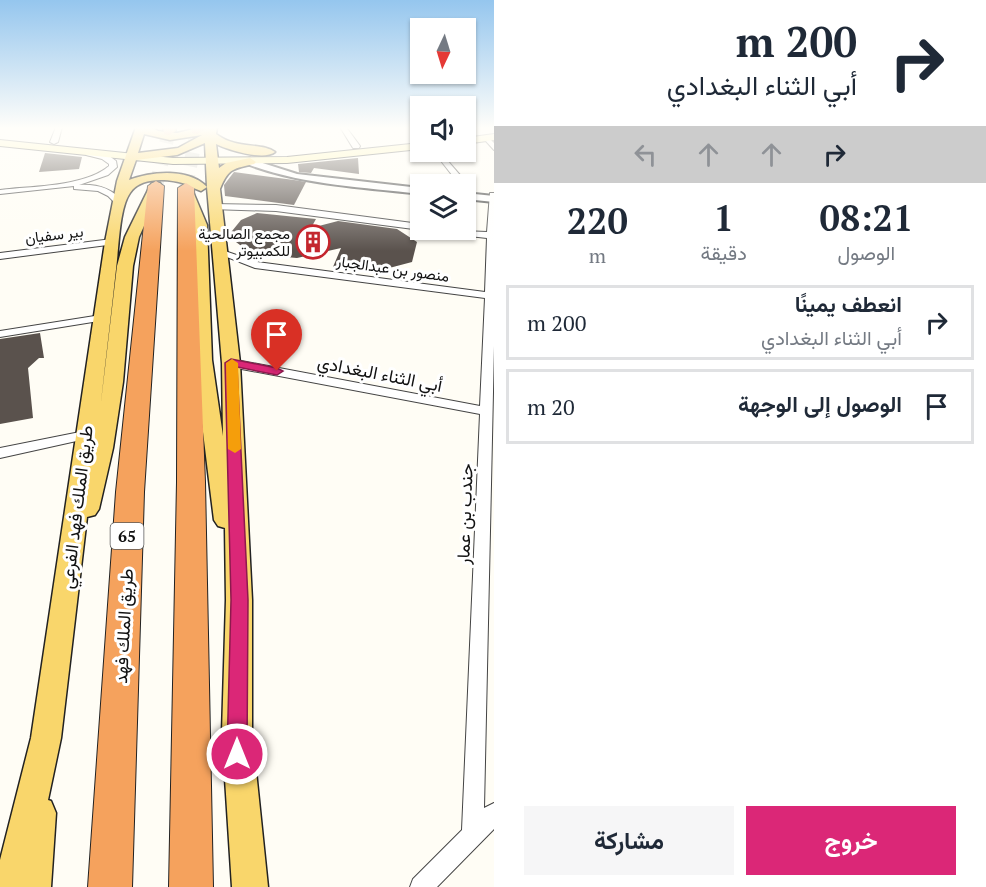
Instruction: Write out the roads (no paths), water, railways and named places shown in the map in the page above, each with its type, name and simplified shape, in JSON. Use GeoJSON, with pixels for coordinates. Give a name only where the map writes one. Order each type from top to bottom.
{"type":"FeatureCollection","features":[{"type":"Feature","properties":{"kind":"highway","name":"طريق الملك فهد"},"geometry":{"type":"LineString","coordinates":[[110,887],[130,492],[156,186]]}},
{"type":"Feature","properties":{"kind":"highway"},"geometry":{"type":"LineString","coordinates":[[191,887],[191,482],[205,194]]}},
{"type":"Feature","properties":{"kind":"main road"},"geometry":{"type":"LineString","coordinates":[[105,168],[123,178],[138,175],[152,168]]}},
{"type":"Feature","properties":{"kind":"main road"},"geometry":{"type":"LineString","coordinates":[[110,168],[123,178],[125,189],[146,180],[170,177],[196,183],[207,191],[205,194]]}},
{"type":"Feature","properties":{"kind":"main road","name":"طريق الملك فهد الفرعي"},"geometry":{"type":"LineString","coordinates":[[11,887],[46,738],[101,318],[123,178],[127,168]]}},
{"type":"Feature","properties":{"kind":"main road"},"geometry":{"type":"LineString","coordinates":[[123,178],[137,168]]}},
{"type":"Feature","properties":{"kind":"main road"},"geometry":{"type":"LineString","coordinates":[[123,178],[147,168]]}},
{"type":"Feature","properties":{"kind":"main road"},"geometry":{"type":"LineString","coordinates":[[195,168],[205,194],[219,252],[231,363],[239,600],[237,732],[247,881]]}},
{"type":"Feature","properties":{"kind":"main road"},"geometry":{"type":"LineString","coordinates":[[205,168],[205,194],[200,225],[203,360],[213,446],[239,600]]}},
{"type":"Feature","properties":{"kind":"main road"},"geometry":{"type":"LineString","coordinates":[[205,194],[223,168]]}},
{"type":"Feature","properties":{"kind":"main road"},"geometry":{"type":"LineString","coordinates":[[65,595],[102,448],[114,382],[125,266],[132,237],[156,186]]}},
{"type":"Feature","properties":{"kind":"main road"},"geometry":{"type":"LineString","coordinates":[[33,887],[46,738]]}},
{"type":"Feature","properties":{"kind":"street"},"geometry":{"type":"LineString","coordinates":[[117,168],[123,178]]}},
{"type":"Feature","properties":{"kind":"street"},"geometry":{"type":"LineString","coordinates":[[267,168],[297,177],[410,188]]}},
{"type":"Feature","properties":{"kind":"street"},"geometry":{"type":"LineString","coordinates":[[288,168],[297,172],[410,188]]}},
{"type":"Feature","properties":{"kind":"street"},"geometry":{"type":"LineString","coordinates":[[0,193],[98,177],[123,178]]}},
{"type":"Feature","properties":{"kind":"street"},"geometry":{"type":"LineString","coordinates":[[0,193],[83,186],[114,195],[123,178]]}},
{"type":"Feature","properties":{"kind":"street"},"geometry":{"type":"LineString","coordinates":[[476,192],[494,197]]}},
{"type":"Feature","properties":{"kind":"street"},"geometry":{"type":"LineString","coordinates":[[205,194],[276,208],[410,226]]}},
{"type":"Feature","properties":{"kind":"street","name":"جندب بن عمار"},"geometry":{"type":"LineString","coordinates":[[473,835],[494,197]]}},
{"type":"Feature","properties":{"kind":"street"},"geometry":{"type":"LineString","coordinates":[[476,234],[493,236]]}},
{"type":"Feature","properties":{"kind":"street","name":"بير سفيان"},"geometry":{"type":"LineString","coordinates":[[0,256],[112,242]]}},
{"type":"Feature","properties":{"kind":"street","name":"منصور بن عبدالجبار"},"geometry":{"type":"LineString","coordinates":[[219,252],[255,265],[492,296]]}},
{"type":"Feature","properties":{"kind":"street"},"geometry":{"type":"LineString","coordinates":[[0,334],[101,318]]}},
{"type":"Feature","properties":{"kind":"street","name":"أبي الثناء البغدادي"},"geometry":{"type":"LineString","coordinates":[[231,363],[486,411]]}},
{"type":"Feature","properties":{"kind":"street"},"geometry":{"type":"LineString","coordinates":[[0,453],[85,435]]}},
{"type":"Feature","properties":{"kind":"street"},"geometry":{"type":"LineString","coordinates":[[421,887],[494,814]]}},
{"type":"Feature","properties":{"kind":"tunnel"},"geometry":{"type":"LineString","coordinates":[[156,186],[160,168]]}},
{"type":"Feature","properties":{"kind":"tunnel"},"geometry":{"type":"LineString","coordinates":[[186,188],[190,168]]}},
{"type":"Feature","properties":{"kind":"place","name":"مجمع الصالحية للكمبيوتر"},"geometry":{"type":"Point","coordinates":[313,242]}}]}
